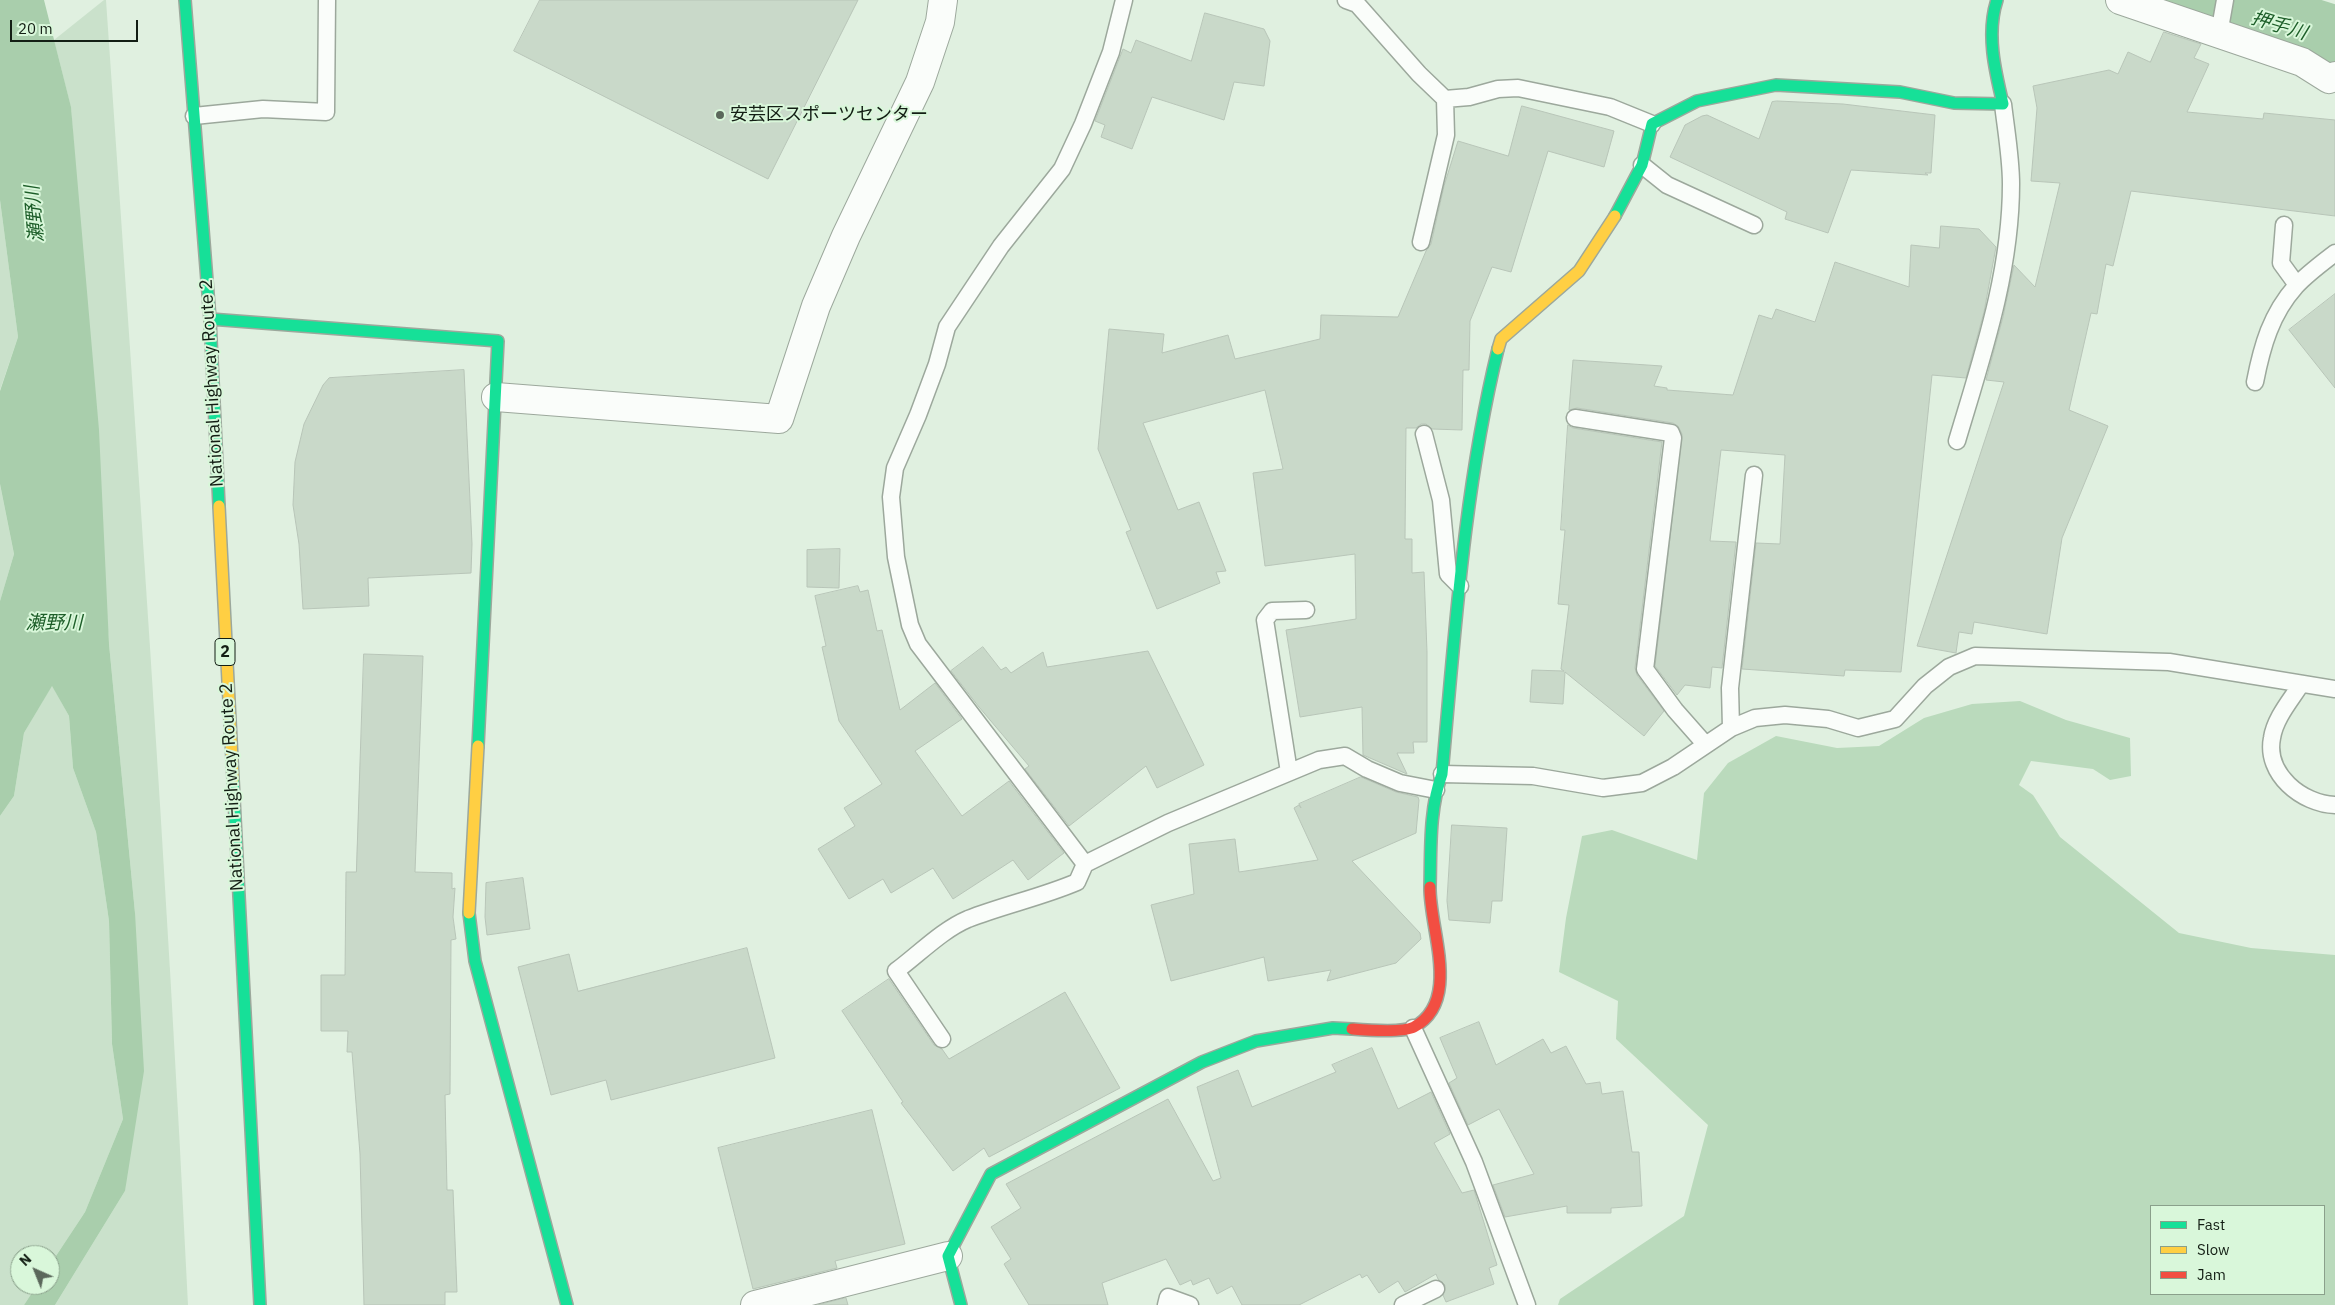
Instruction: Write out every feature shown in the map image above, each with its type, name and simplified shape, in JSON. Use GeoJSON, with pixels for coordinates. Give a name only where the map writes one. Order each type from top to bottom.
{"type":"FeatureCollection","features":[{"type":"Feature","properties":{"kind":"main road","name":"National Highway Route 2"},"geometry":{"type":"LineString","coordinates":[[185,0],[210,318],[260,1305]]}},
{"type":"Feature","properties":{"kind":"main road"},"geometry":{"type":"LineString","coordinates":[[961,1305],[948,1256],[991,1174],[1202,1062],[1256,1041],[1333,1028],[1377,1031],[1413,1028],[1432,1011],[1442,980],[1430,894],[1431,841],[1436,790],[1442,774],[1460,586],[1485,404],[1501,339],[1579,271],[1606,233],[1642,165],[1652,124],[1697,101],[1776,86],[1900,92],[1954,104],[2003,104],[1996,73],[1992,41],[1994,6],[1997,0]]}},
{"type":"Feature","properties":{"kind":"main road"},"geometry":{"type":"LineString","coordinates":[[210,318],[498,341],[469,918],[475,961],[568,1305]]}},
{"type":"Feature","properties":{"kind":"street"},"geometry":{"type":"LineString","coordinates":[[496,397],[779,419],[820,298],[846,236],[920,82],[940,22],[942,0]]}},
{"type":"Feature","properties":{"kind":"street"},"geometry":{"type":"LineString","coordinates":[[2120,0],[2302,62],[2333,81]]}},
{"type":"Feature","properties":{"kind":"street"},"geometry":{"type":"LineString","coordinates":[[755,1305],[948,1256]]}},
{"type":"Feature","properties":{"kind":"lane"},"geometry":{"type":"LineString","coordinates":[[194,116],[263,109],[326,112],[327,0]]}},
{"type":"Feature","properties":{"kind":"lane"},"geometry":{"type":"LineString","coordinates":[[1085,864],[918,644],[910,625],[896,557],[891,498],[895,468],[937,364],[947,327],[1001,246],[1062,169],[1083,124],[1112,52],[1124,0]]}},
{"type":"Feature","properties":{"kind":"lane"},"geometry":{"type":"LineString","coordinates":[[2219,34],[2225,0]]}},
{"type":"Feature","properties":{"kind":"lane"},"geometry":{"type":"LineString","coordinates":[[1353,1],[1419,74],[1445,99],[1446,135],[1421,242]]}},
{"type":"Feature","properties":{"kind":"lane"},"geometry":{"type":"LineString","coordinates":[[1445,99],[1469,97],[1498,89],[1518,88],[1610,107],[1652,124]]}},
{"type":"Feature","properties":{"kind":"lane"},"geometry":{"type":"LineString","coordinates":[[1958,441],[1989,334],[2006,263],[2012,183],[2003,104]]}},
{"type":"Feature","properties":{"kind":"lane"},"geometry":{"type":"LineString","coordinates":[[1642,165],[1667,185],[1754,225]]}},
{"type":"Feature","properties":{"kind":"lane"},"geometry":{"type":"LineString","coordinates":[[2284,225],[2281,263],[2297,285]]}},
{"type":"Feature","properties":{"kind":"lane"},"geometry":{"type":"LineString","coordinates":[[2255,382],[2262,347],[2276,312],[2297,285],[2335,253]]}},
{"type":"Feature","properties":{"kind":"lane"},"geometry":{"type":"LineString","coordinates":[[1575,418],[1671,433],[1673,438],[1645,669],[1675,710],[1705,744]]}},
{"type":"Feature","properties":{"kind":"lane"},"geometry":{"type":"LineString","coordinates":[[1424,434],[1441,500],[1448,574],[1460,586]]}},
{"type":"Feature","properties":{"kind":"lane"},"geometry":{"type":"LineString","coordinates":[[1731,728],[1730,688],[1754,475]]}},
{"type":"Feature","properties":{"kind":"lane"},"geometry":{"type":"LineString","coordinates":[[1289,772],[1265,620],[1272,611],[1306,610]]}},
{"type":"Feature","properties":{"kind":"lane"},"geometry":{"type":"LineString","coordinates":[[1442,774],[1533,776],[1603,788],[1642,783],[1673,767],[1731,728],[1755,718],[1785,714],[1828,719],[1858,728],[1895,720],[1925,686],[1949,667],[1975,656],[2169,662],[2335,689]]}},
{"type":"Feature","properties":{"kind":"lane"},"geometry":{"type":"LineString","coordinates":[[2301,684],[2279,719],[2272,738],[2272,756],[2277,772],[2292,787],[2307,798],[2325,805],[2335,805]]}},
{"type":"Feature","properties":{"kind":"lane"},"geometry":{"type":"LineString","coordinates":[[942,1039],[896,971],[952,928],[968,919],[1048,894],[1078,882],[1085,864],[1168,822],[1319,760],[1345,756],[1367,769],[1400,783],[1436,790]]}},
{"type":"Feature","properties":{"kind":"lane"},"geometry":{"type":"LineString","coordinates":[[1413,1028],[1474,1162],[1527,1305]]}},
{"type":"Feature","properties":{"kind":"lane"},"geometry":{"type":"LineString","coordinates":[[1403,1305],[1436,1289]]}},
{"type":"Feature","properties":{"kind":"lane"},"geometry":{"type":"LineString","coordinates":[[1166,1305],[1168,1297],[1190,1305]]}},
{"type":"Feature","properties":{"kind":"shaded area"},"geometry":{"type":"Polygon","coordinates":[[[106,0],[150,652],[171,979],[188,1305],[55,1305],[125,1191],[135,913],[109,644],[71,108],[54,40],[106,0]]]}},
{"type":"Feature","properties":{"kind":"shaded area"},"geometry":{"type":"Polygon","coordinates":[[[0,200],[18,337],[0,390],[0,200]]]}},
{"type":"Feature","properties":{"kind":"shaded area"},"geometry":{"type":"Polygon","coordinates":[[[0,484],[14,554],[0,601],[0,484]]]}},
{"type":"Feature","properties":{"kind":"shaded area"},"geometry":{"type":"Polygon","coordinates":[[[52,685],[69,716],[73,768],[96,832],[109,921],[112,1044],[123,1119],[85,1212],[60,1250],[60,1245],[10,1245],[10,1295],[30,1295],[24,1305],[0,1305],[0,816],[14,796],[24,733],[52,685]]]}},
{"type":"Feature","properties":{"kind":"shaded area"},"geometry":{"type":"Polygon","coordinates":[[[2020,701],[2066,720],[2130,738],[2131,776],[2110,780],[2093,769],[2031,761],[2019,785],[2033,795],[2060,837],[2179,933],[2251,948],[2335,955],[2335,1305],[1558,1305],[1560,1299],[1684,1216],[1708,1125],[1616,1039],[1618,1001],[1559,972],[1566,918],[1582,836],[1612,830],[1697,860],[1704,793],[1728,763],[1776,736],[1837,748],[1879,746],[1924,718],[1972,704],[2020,701]]]}},
{"type":"Feature","properties":{"kind":"water","name":"瀬野川"},"geometry":{"type":"Polygon","coordinates":[[[0,0],[44,0],[71,107],[99,430],[109,644],[135,913],[144,1071],[125,1191],[55,1305],[24,1305],[30,1295],[60,1295],[60,1250],[85,1212],[123,1119],[112,1044],[109,921],[96,832],[73,768],[69,716],[52,686],[24,733],[14,796],[0,816],[0,601],[14,554],[0,484],[0,391],[18,337],[0,200],[0,0]]]}},
{"type":"Feature","properties":{"kind":"building","name":"安芸区スポーツセンター"},"geometry":{"type":"Polygon","coordinates":[[[540,0],[858,0],[768,179],[514,51],[540,0]]]}},
{"type":"Feature","properties":{"kind":"building"},"geometry":{"type":"Polygon","coordinates":[[[1205,13],[1264,29],[1270,41],[1264,86],[1234,82],[1224,120],[1152,97],[1132,149],[1101,137],[1105,125],[1095,121],[1123,49],[1131,53],[1136,40],[1191,61],[1205,13]]]}},
{"type":"Feature","properties":{"kind":"building"},"geometry":{"type":"Polygon","coordinates":[[[2164,32],[2201,44],[2194,58],[2209,64],[2187,112],[2263,119],[2264,113],[2335,120],[2335,216],[2131,191],[2113,266],[2106,264],[2097,314],[2091,313],[2069,410],[2108,426],[2062,538],[2047,634],[1974,622],[1972,634],[1959,632],[1956,653],[1917,646],[2004,382],[1986,380],[2003,317],[2014,265],[2035,287],[2060,183],[2031,181],[2037,108],[2033,86],[2109,70],[2118,74],[2128,52],[2150,62],[2164,32]]]}},
{"type":"Feature","properties":{"kind":"building"},"geometry":{"type":"Polygon","coordinates":[[[1772,102],[1843,104],[1935,115],[1931,173],[1925,173],[1928,175],[1851,170],[1828,233],[1785,219],[1787,212],[1670,157],[1685,125],[1702,116],[1707,115],[1759,139],[1772,102]]]}},
{"type":"Feature","properties":{"kind":"building"},"geometry":{"type":"Polygon","coordinates":[[[1522,106],[1614,131],[1604,167],[1548,151],[1511,272],[1492,267],[1470,321],[1469,370],[1463,370],[1462,430],[1432,429],[1426,424],[1421,424],[1416,428],[1406,428],[1405,539],[1412,539],[1412,573],[1424,572],[1427,652],[1427,742],[1413,742],[1414,753],[1397,753],[1407,774],[1363,755],[1362,707],[1300,717],[1286,630],[1356,619],[1355,554],[1265,566],[1253,473],[1283,469],[1265,390],[1143,423],[1178,510],[1199,502],[1226,571],[1216,572],[1220,583],[1157,609],[1126,532],[1131,530],[1098,449],[1109,329],[1164,334],[1162,353],[1228,335],[1235,359],[1320,339],[1321,315],[1398,317],[1426,251],[1431,244],[1444,186],[1458,141],[1508,156],[1522,106]]]}},
{"type":"Feature","properties":{"kind":"building"},"geometry":{"type":"Polygon","coordinates":[[[1941,226],[1979,229],[1996,247],[1984,312],[1966,378],[1932,375],[1901,672],[1845,670],[1844,676],[1742,669],[1756,543],[1780,544],[1785,455],[1721,450],[1710,541],[1736,542],[1722,668],[1712,667],[1710,688],[1685,685],[1677,695],[1655,666],[1682,434],[1678,426],[1673,423],[1577,408],[1569,410],[1573,360],[1662,366],[1654,386],[1667,388],[1667,390],[1733,395],[1759,315],[1772,319],[1776,309],[1815,322],[1835,262],[1909,287],[1911,245],[1939,248],[1941,226]]]}},
{"type":"Feature","properties":{"kind":"building"},"geometry":{"type":"Polygon","coordinates":[[[2335,294],[2335,388],[2289,330],[2335,294]]]}},
{"type":"Feature","properties":{"kind":"building"},"geometry":{"type":"Polygon","coordinates":[[[464,370],[472,544],[471,573],[368,578],[369,606],[303,609],[299,544],[293,505],[295,462],[304,424],[323,385],[329,378],[464,370]]]}},
{"type":"Feature","properties":{"kind":"building"},"geometry":{"type":"Polygon","coordinates":[[[1568,425],[1573,428],[1662,442],[1635,668],[1637,675],[1664,711],[1644,736],[1565,672],[1563,704],[1530,702],[1532,670],[1564,671],[1561,669],[1569,605],[1558,604],[1565,530],[1561,530],[1568,425]]]}},
{"type":"Feature","properties":{"kind":"building"},"geometry":{"type":"Polygon","coordinates":[[[840,549],[839,588],[807,587],[807,550],[840,549]]]}},
{"type":"Feature","properties":{"kind":"building"},"geometry":{"type":"Polygon","coordinates":[[[858,586],[860,592],[868,590],[877,631],[882,630],[900,710],[935,683],[962,719],[915,751],[962,816],[1009,781],[1064,853],[1028,880],[1013,860],[953,899],[933,868],[891,893],[883,879],[849,899],[818,849],[855,826],[844,808],[882,784],[839,721],[822,647],[826,646],[815,596],[858,586]]]}},
{"type":"Feature","properties":{"kind":"building"},"geometry":{"type":"Polygon","coordinates":[[[983,647],[1001,670],[1006,667],[1011,673],[1043,652],[1047,667],[1148,651],[1204,765],[1157,788],[1146,766],[1069,826],[1025,769],[1029,766],[951,671],[983,647]]]}},
{"type":"Feature","properties":{"kind":"building"},"geometry":{"type":"Polygon","coordinates":[[[364,654],[423,656],[415,872],[452,873],[452,889],[455,888],[453,917],[456,939],[451,940],[450,1094],[445,1095],[447,1190],[453,1190],[457,1292],[445,1292],[445,1305],[364,1305],[360,1154],[352,1052],[347,1052],[348,1031],[321,1031],[321,975],[345,975],[346,872],[356,872],[364,654]]]}},
{"type":"Feature","properties":{"kind":"building"},"geometry":{"type":"Polygon","coordinates":[[[1361,777],[1396,792],[1418,797],[1416,833],[1352,861],[1420,933],[1421,939],[1396,963],[1327,981],[1331,970],[1268,981],[1264,957],[1171,981],[1151,905],[1194,894],[1189,844],[1235,839],[1239,872],[1318,860],[1294,808],[1299,805],[1301,808],[1299,804],[1361,777]]]}},
{"type":"Feature","properties":{"kind":"building"},"geometry":{"type":"Polygon","coordinates":[[[1452,825],[1507,828],[1502,901],[1492,901],[1490,923],[1449,920],[1447,901],[1452,825]]]}},
{"type":"Feature","properties":{"kind":"building"},"geometry":{"type":"Polygon","coordinates":[[[523,878],[530,929],[487,935],[485,917],[486,883],[523,878]]]}},
{"type":"Feature","properties":{"kind":"building"},"geometry":{"type":"Polygon","coordinates":[[[747,948],[775,1058],[611,1100],[606,1080],[551,1095],[518,967],[569,954],[578,991],[747,948]]]}},
{"type":"Feature","properties":{"kind":"building"},"geometry":{"type":"Polygon","coordinates":[[[889,979],[934,1045],[942,1049],[949,1059],[1065,992],[1120,1088],[989,1157],[984,1148],[953,1171],[901,1103],[903,1102],[842,1011],[889,979]]]}},
{"type":"Feature","properties":{"kind":"building"},"geometry":{"type":"Polygon","coordinates":[[[1479,1022],[1496,1065],[1543,1039],[1551,1053],[1566,1046],[1586,1084],[1600,1082],[1602,1094],[1623,1091],[1632,1152],[1639,1152],[1642,1206],[1611,1208],[1611,1213],[1567,1213],[1567,1206],[1505,1217],[1493,1185],[1534,1174],[1499,1109],[1468,1125],[1449,1083],[1457,1078],[1440,1038],[1479,1022]]]}},
{"type":"Feature","properties":{"kind":"building"},"geometry":{"type":"Polygon","coordinates":[[[1372,1048],[1398,1109],[1431,1092],[1450,1134],[1434,1143],[1462,1193],[1474,1190],[1497,1265],[1489,1268],[1494,1284],[1446,1302],[1443,1295],[1445,1285],[1438,1279],[1436,1274],[1405,1292],[1398,1281],[1379,1293],[1367,1275],[1362,1278],[1360,1274],[1299,1305],[1242,1305],[1232,1286],[1217,1294],[1209,1278],[1193,1285],[1191,1280],[1180,1285],[1166,1259],[1102,1283],[1108,1305],[1029,1305],[1004,1264],[1011,1259],[991,1227],[1021,1208],[1006,1184],[1168,1099],[1213,1181],[1221,1178],[1197,1087],[1238,1070],[1252,1107],[1336,1072],[1332,1065],[1372,1048]]]}},
{"type":"Feature","properties":{"kind":"building"},"geometry":{"type":"Polygon","coordinates":[[[872,1110],[905,1244],[835,1261],[837,1268],[753,1289],[718,1148],[872,1110]]]}},
{"type":"Feature","properties":{"kind":"building"},"geometry":{"type":"Polygon","coordinates":[[[846,1298],[848,1305],[818,1305],[846,1298]]]}},
{"type":"Feature","properties":{"kind":"waterway","name":"押手川"},"geometry":{"type":"LineString","coordinates":[[2194,0],[2335,44]]}},
{"type":"Feature","properties":{"kind":"traffic: fast"},"geometry":{"type":"LineString","coordinates":[[185,0],[210,319],[219,506]]}},
{"type":"Feature","properties":{"kind":"traffic: fast"},"geometry":{"type":"LineString","coordinates":[[1615,216],[1642,165],[1652,124],[1697,101],[1776,85],[1900,92],[1954,103],[2003,104],[1992,39],[1992,26],[1997,0]]}},
{"type":"Feature","properties":{"kind":"traffic: fast"},"geometry":{"type":"LineString","coordinates":[[210,319],[498,341],[478,746]]}},
{"type":"Feature","properties":{"kind":"traffic: fast"},"geometry":{"type":"LineString","coordinates":[[1430,887],[1433,815],[1442,774],[1462,560],[1486,401],[1498,349]]}},
{"type":"Feature","properties":{"kind":"traffic: fast"},"geometry":{"type":"LineString","coordinates":[[233,779],[260,1305]]}},
{"type":"Feature","properties":{"kind":"traffic: fast"},"geometry":{"type":"LineString","coordinates":[[469,913],[475,961],[567,1305]]}},
{"type":"Feature","properties":{"kind":"traffic: fast"},"geometry":{"type":"LineString","coordinates":[[961,1305],[948,1256],[991,1174],[1202,1062],[1256,1041],[1333,1028],[1352,1029]]}},
{"type":"Feature","properties":{"kind":"traffic: slow"},"geometry":{"type":"LineString","coordinates":[[1498,349],[1501,339],[1579,271],[1615,216]]}},
{"type":"Feature","properties":{"kind":"traffic: slow"},"geometry":{"type":"LineString","coordinates":[[219,506],[233,779]]}},
{"type":"Feature","properties":{"kind":"traffic: slow"},"geometry":{"type":"LineString","coordinates":[[469,913],[478,746]]}},
{"type":"Feature","properties":{"kind":"traffic: jam"},"geometry":{"type":"LineString","coordinates":[[1352,1029],[1384,1031],[1409,1029],[1428,1015],[1437,1000],[1440,982],[1440,963],[1430,887]]}},
{"type":"Feature","properties":{"kind":"place","name":"安芸区スポーツセンター"},"geometry":{"type":"Point","coordinates":[720,115]}}]}
